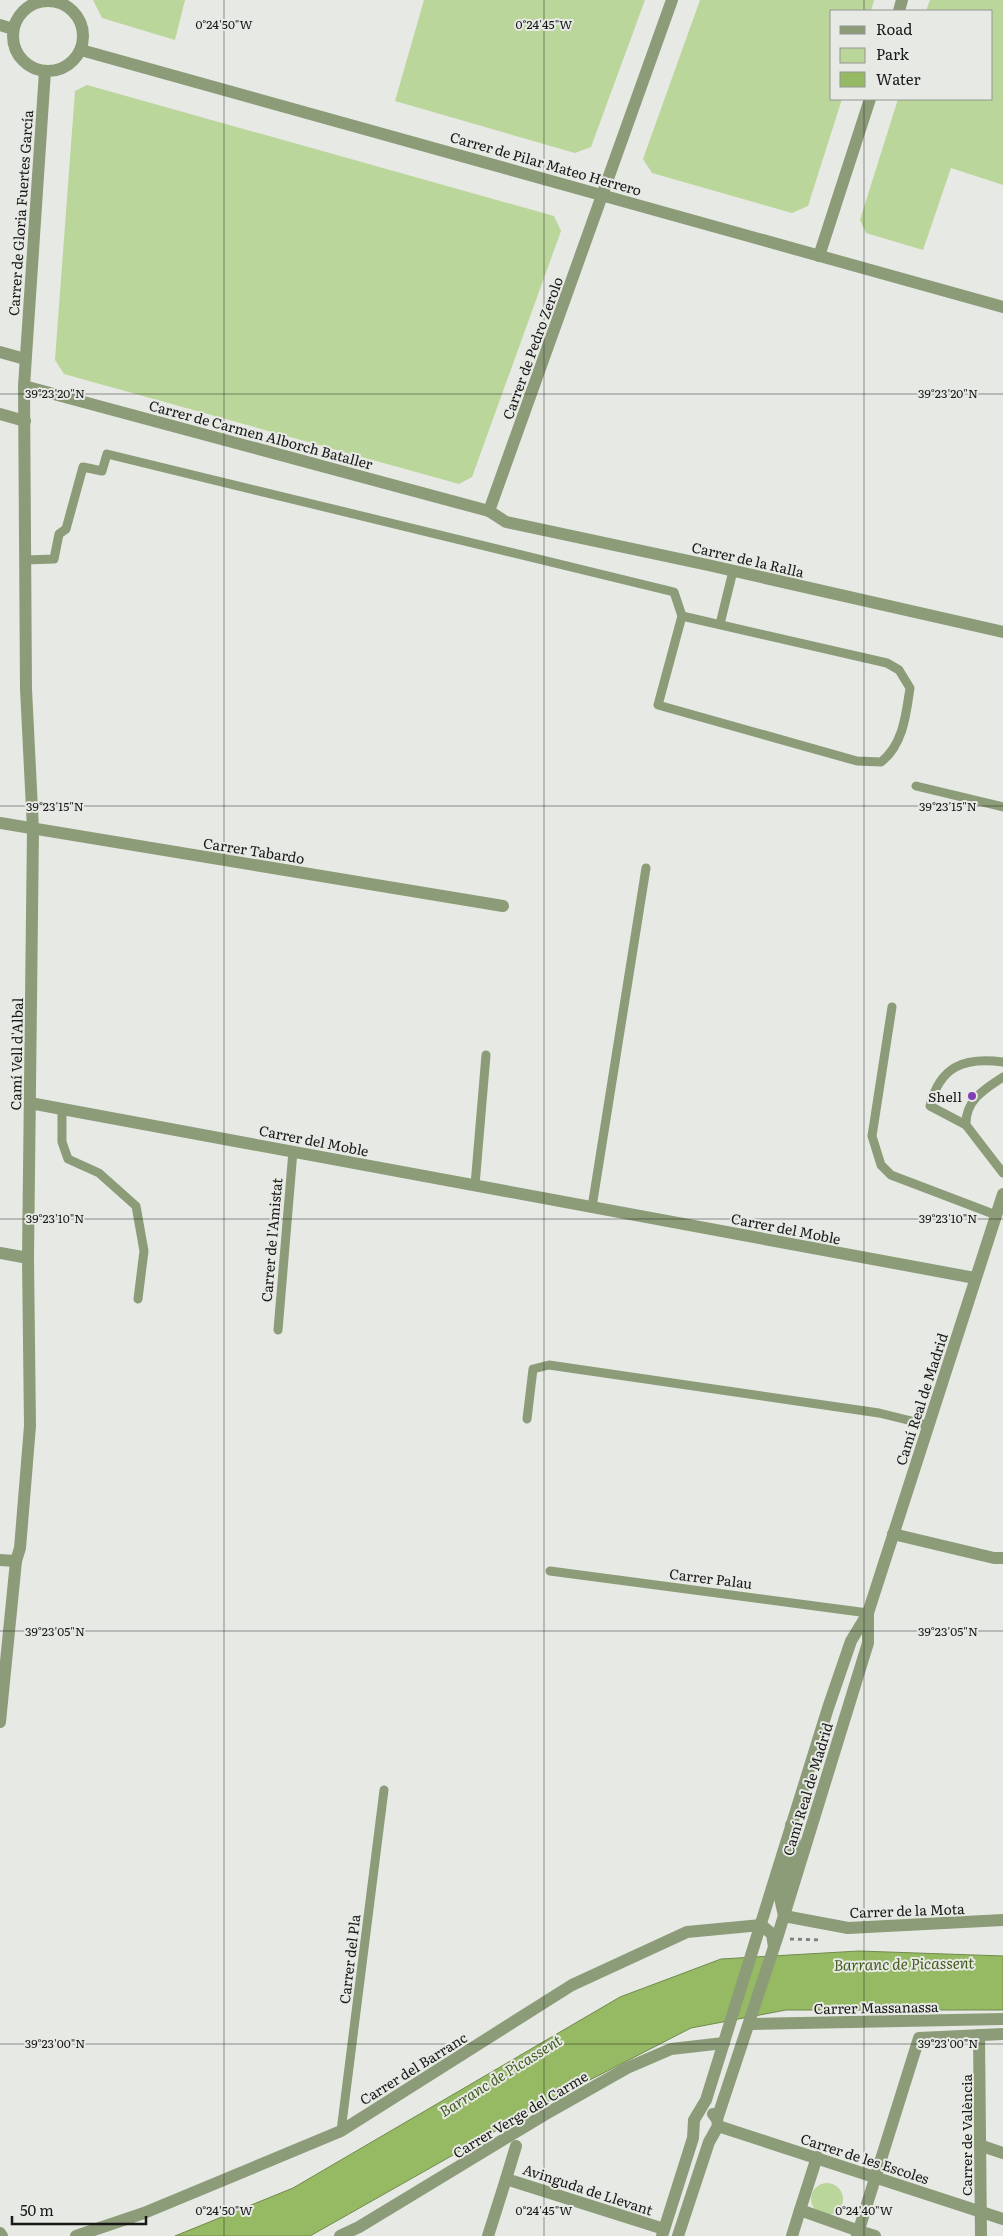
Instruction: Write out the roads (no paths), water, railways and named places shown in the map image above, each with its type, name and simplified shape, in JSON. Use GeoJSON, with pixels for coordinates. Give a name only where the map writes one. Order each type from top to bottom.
{"type":"FeatureCollection","features":[{"type":"Feature","properties":{"kind":"street"},"geometry":{"type":"LineString","coordinates":[[51,0],[62,3],[72,9],[79,18],[83,34],[81,50],[75,59],[66,66],[56,70],[45,71],[36,69],[19,57],[13,44],[13,29],[16,19],[23,10],[36,3],[51,0]]}},
{"type":"Feature","properties":{"kind":"street","name":"Carrer de Pedro Zerolo"},"geometry":{"type":"LineString","coordinates":[[490,511],[672,0]]}},
{"type":"Feature","properties":{"kind":"street"},"geometry":{"type":"LineString","coordinates":[[0,25],[13,29]]}},
{"type":"Feature","properties":{"kind":"street","name":"Carrer de Pilar Mateo Herrero"},"geometry":{"type":"LineString","coordinates":[[81,50],[1003,307]]}},
{"type":"Feature","properties":{"kind":"street","name":"Carrer de Gloria Fuertes García"},"geometry":{"type":"LineString","coordinates":[[24,386],[45,71]]}},
{"type":"Feature","properties":{"kind":"street"},"geometry":{"type":"LineString","coordinates":[[819,256],[870,100]]}},
{"type":"Feature","properties":{"kind":"street"},"geometry":{"type":"LineString","coordinates":[[0,352],[25,359]]}},
{"type":"Feature","properties":{"kind":"street","name":"Carrer de Carmen Alborch Bataller"},"geometry":{"type":"LineString","coordinates":[[24,386],[490,511]]}},
{"type":"Feature","properties":{"kind":"street","name":"Camí Vell d'Albal"},"geometry":{"type":"LineString","coordinates":[[0,1722],[16,1562],[20,1548],[30,1426],[28,1258],[33,830],[26,689],[24,386]]}},
{"type":"Feature","properties":{"kind":"street"},"geometry":{"type":"LineString","coordinates":[[0,414],[25,421]]}},
{"type":"Feature","properties":{"kind":"street","name":"Carrer de la Ralla"},"geometry":{"type":"LineString","coordinates":[[490,511],[506,522],[1003,632]]}},
{"type":"Feature","properties":{"kind":"street","name":"Carrer Tabardo"},"geometry":{"type":"LineString","coordinates":[[0,823],[33,830],[503,906]]}},
{"type":"Feature","properties":{"kind":"street","name":"Carrer del Moble"},"geometry":{"type":"LineString","coordinates":[[30,1103],[975,1278]]}},
{"type":"Feature","properties":{"kind":"street","name":"Camí Real de Madrid"},"geometry":{"type":"LineString","coordinates":[[699,2114],[706,2100],[729,2030],[791,1825],[851,1641],[868,1613],[1003,1194]]}},
{"type":"Feature","properties":{"kind":"street"},"geometry":{"type":"LineString","coordinates":[[0,1254],[28,1258]]}},
{"type":"Feature","properties":{"kind":"street"},"geometry":{"type":"LineString","coordinates":[[893,1534],[994,1558],[1003,1558]]}},
{"type":"Feature","properties":{"kind":"street"},"geometry":{"type":"LineString","coordinates":[[0,1560],[16,1562]]}},
{"type":"Feature","properties":{"kind":"street","name":"Camí Real de Madrid"},"geometry":{"type":"LineString","coordinates":[[750,2024],[868,1644],[868,1613]]}},
{"type":"Feature","properties":{"kind":"street","name":"Camí Real de Madrid"},"geometry":{"type":"LineString","coordinates":[[784,1916],[780,1898],[796,1848],[791,1825]]}},
{"type":"Feature","properties":{"kind":"street","name":"Carrer de la Mota"},"geometry":{"type":"LineString","coordinates":[[784,1916],[848,1928],[1003,1920]]}},
{"type":"Feature","properties":{"kind":"street"},"geometry":{"type":"LineString","coordinates":[[760,1929],[772,1934],[776,1941]]}},
{"type":"Feature","properties":{"kind":"street","name":"Carrer del Barranc"},"geometry":{"type":"LineString","coordinates":[[76,2236],[144,2213],[341,2131],[572,1985],[687,1932],[760,1929]]}},
{"type":"Feature","properties":{"kind":"street","name":"Carrer Massanassa"},"geometry":{"type":"LineString","coordinates":[[750,2024],[1003,2019]]}},
{"type":"Feature","properties":{"kind":"street"},"geometry":{"type":"LineString","coordinates":[[678,2236],[750,2024]]}},
{"type":"Feature","properties":{"kind":"street","name":"Carrer de València"},"geometry":{"type":"LineString","coordinates":[[979,2034],[982,2146],[981,2236]]}},
{"type":"Feature","properties":{"kind":"street"},"geometry":{"type":"LineString","coordinates":[[858,2233],[918,2038],[1003,2034]]}},
{"type":"Feature","properties":{"kind":"street","name":"Carrer Verge del Carme"},"geometry":{"type":"LineString","coordinates":[[340,2236],[360,2227],[544,2115],[626,2068],[671,2049],[724,2044]]}},
{"type":"Feature","properties":{"kind":"street"},"geometry":{"type":"LineString","coordinates":[[709,2112],[716,2126],[702,2135],[694,2128],[694,2120],[699,2114],[709,2112]]}},
{"type":"Feature","properties":{"kind":"street","name":"Carrer de les Escoles"},"geometry":{"type":"LineString","coordinates":[[716,2126],[1003,2219]]}},
{"type":"Feature","properties":{"kind":"street","name":"Avinguda de Llevant"},"geometry":{"type":"LineString","coordinates":[[516,2146],[506,2179],[663,2232],[694,2128]]}},
{"type":"Feature","properties":{"kind":"street"},"geometry":{"type":"LineString","coordinates":[[982,2146],[1003,2153]]}},
{"type":"Feature","properties":{"kind":"street"},"geometry":{"type":"LineString","coordinates":[[792,2236],[817,2158]]}},
{"type":"Feature","properties":{"kind":"street"},"geometry":{"type":"LineString","coordinates":[[488,2236],[506,2179]]}},
{"type":"Feature","properties":{"kind":"street"},"geometry":{"type":"LineString","coordinates":[[800,2210],[858,2233],[875,2236]]}},
{"type":"Feature","properties":{"kind":"street"},"geometry":{"type":"LineString","coordinates":[[0,2232],[2,2236]]}},
{"type":"Feature","properties":{"kind":"lane"},"geometry":{"type":"LineString","coordinates":[[25,560],[54,559],[59,534],[66,529],[83,467],[102,471],[107,454],[674,592],[682,616],[658,705],[857,761],[881,762],[890,755],[898,743],[910,688],[899,670],[887,663],[682,616]]}},
{"type":"Feature","properties":{"kind":"lane"},"geometry":{"type":"LineString","coordinates":[[720,624],[733,571]]}},
{"type":"Feature","properties":{"kind":"lane"},"geometry":{"type":"LineString","coordinates":[[916,786],[1003,807]]}},
{"type":"Feature","properties":{"kind":"lane"},"geometry":{"type":"LineString","coordinates":[[592,1207],[646,868]]}},
{"type":"Feature","properties":{"kind":"lane"},"geometry":{"type":"LineString","coordinates":[[892,1007],[872,1136],[881,1165],[891,1175],[996,1215]]}},
{"type":"Feature","properties":{"kind":"lane"},"geometry":{"type":"LineString","coordinates":[[475,1185],[486,1055]]}},
{"type":"Feature","properties":{"kind":"lane"},"geometry":{"type":"LineString","coordinates":[[1003,1062],[992,1061],[966,1064],[952,1069],[942,1076],[933,1094],[930,1106],[966,1125],[1003,1173]]}},
{"type":"Feature","properties":{"kind":"lane"},"geometry":{"type":"LineString","coordinates":[[966,1125],[966,1117],[976,1095],[1003,1077]]}},
{"type":"Feature","properties":{"kind":"lane"},"geometry":{"type":"LineString","coordinates":[[62,1108],[62,1142],[68,1158],[99,1173],[136,1206],[144,1251],[138,1299]]}},
{"type":"Feature","properties":{"kind":"lane","name":"Carrer de l'Amistat"},"geometry":{"type":"LineString","coordinates":[[278,1330],[293,1151]]}},
{"type":"Feature","properties":{"kind":"lane"},"geometry":{"type":"LineString","coordinates":[[527,1419],[533,1369],[549,1365],[879,1413],[928,1425]]}},
{"type":"Feature","properties":{"kind":"lane","name":"Carrer Palau"},"geometry":{"type":"LineString","coordinates":[[550,1571],[868,1613]]}},
{"type":"Feature","properties":{"kind":"lane","name":"Carrer del Pla"},"geometry":{"type":"LineString","coordinates":[[341,2131],[384,1790]]}},
{"type":"Feature","properties":{"kind":"water","name":"Barranc de Picassent"},"geometry":{"type":"Polygon","coordinates":[[[859,1951],[1003,1956],[1003,2010],[786,2010],[691,2028],[545,2103],[310,2236],[175,2236],[293,2188],[620,1997],[721,1959],[859,1951]]]}},
{"type":"Feature","properties":{"kind":"place","name":"Shell"},"geometry":{"type":"Point","coordinates":[972,1096]}}]}
